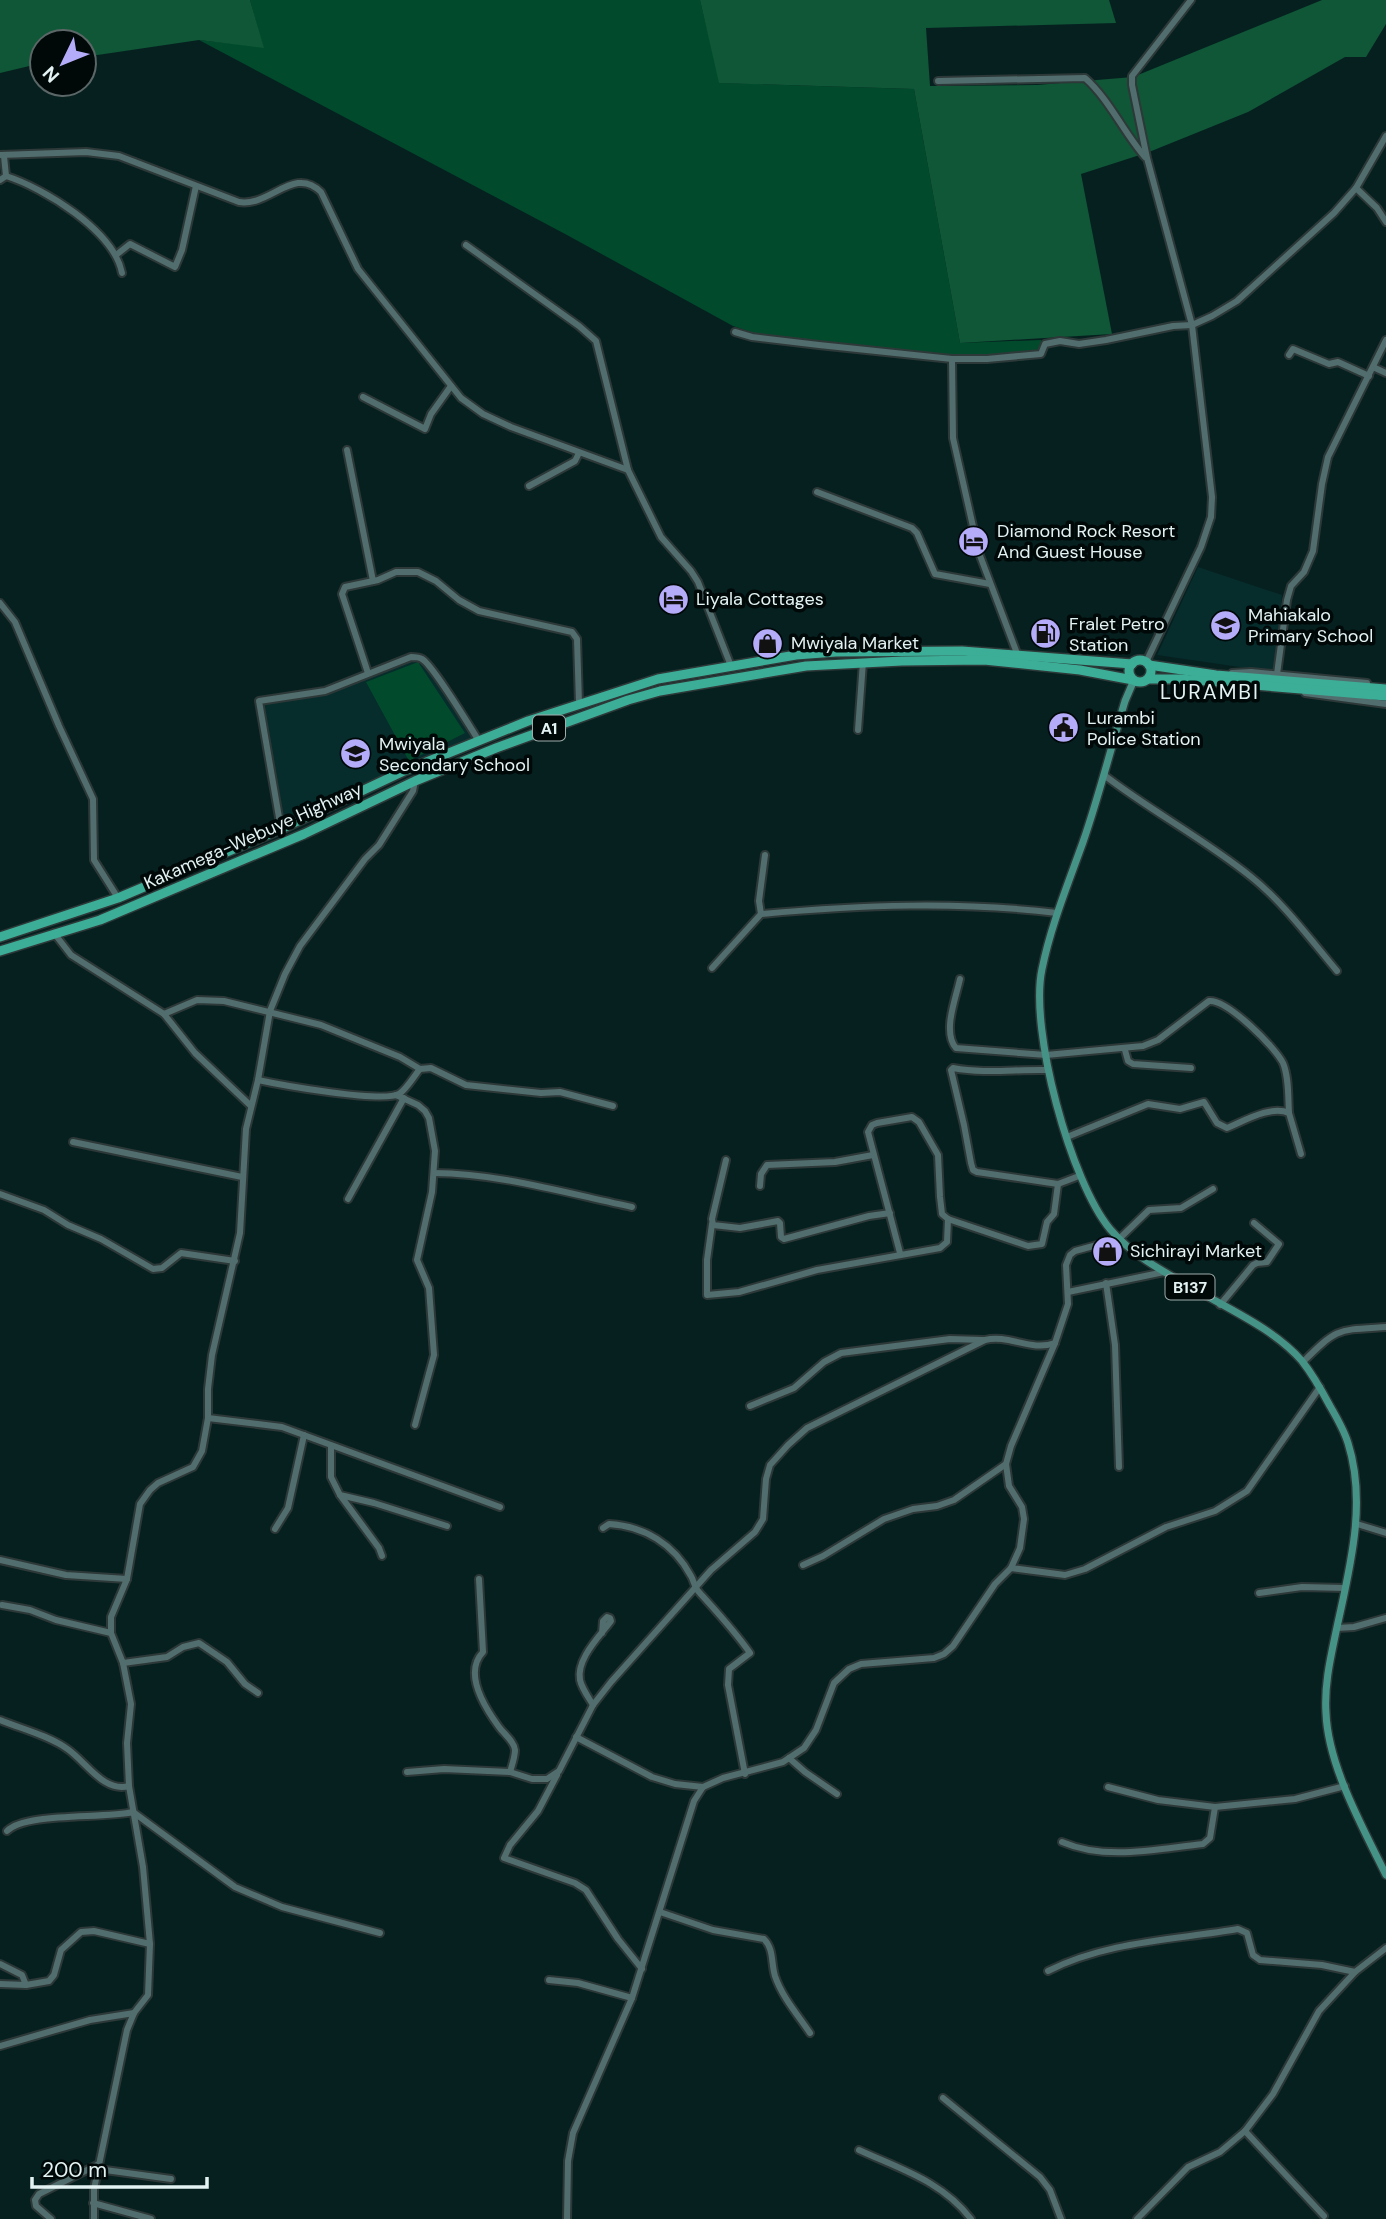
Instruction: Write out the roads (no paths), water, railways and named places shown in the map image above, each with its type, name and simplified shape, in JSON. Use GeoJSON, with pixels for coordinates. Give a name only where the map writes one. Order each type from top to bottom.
{"type":"FeatureCollection","features":[{"type":"Feature","properties":{"kind":"highway","name":"Kakamega-Webuye Highway"},"geometry":{"type":"LineString","coordinates":[[0,937],[118,898],[281,829],[404,771],[479,741],[579,703],[658,678],[796,655],[835,652],[962,651],[1132,664]]}},
{"type":"Feature","properties":{"kind":"highway","name":"Kakamega-Webuye Highway"},"geometry":{"type":"LineString","coordinates":[[0,951],[100,920],[304,834],[415,781],[628,700],[746,675],[806,666],[863,662],[984,660],[1080,670],[1134,680]]}},
{"type":"Feature","properties":{"kind":"highway","name":"A1"},"geometry":{"type":"LineString","coordinates":[[1132,664],[1140,661],[1216,675],[1386,687]]}},
{"type":"Feature","properties":{"kind":"highway"},"geometry":{"type":"LineString","coordinates":[[1132,664],[1130,674],[1134,680]]}},
{"type":"Feature","properties":{"kind":"highway"},"geometry":{"type":"LineString","coordinates":[[1147,664],[1151,674],[1148,679]]}},
{"type":"Feature","properties":{"kind":"highway","name":"A1"},"geometry":{"type":"LineString","coordinates":[[1134,680],[1141,682],[1148,679],[1180,679],[1386,696]]}},
{"type":"Feature","properties":{"kind":"main road","name":"B137"},"geometry":{"type":"LineString","coordinates":[[1134,680],[1057,913],[1041,971],[1039,993],[1042,1036],[1048,1070],[1079,1175],[1096,1208],[1119,1239],[1164,1272],[1264,1330],[1303,1362],[1320,1387],[1348,1441],[1355,1483],[1356,1524],[1326,1691],[1325,1711],[1331,1747],[1345,1786],[1385,1872]]}},
{"type":"Feature","properties":{"kind":"street"},"geometry":{"type":"LineString","coordinates":[[1147,664],[1186,582],[1211,517],[1210,468],[1192,325],[1147,158],[1132,76],[1191,0]]}},
{"type":"Feature","properties":{"kind":"street"},"geometry":{"type":"LineString","coordinates":[[938,81],[1085,78],[1147,158]]}},
{"type":"Feature","properties":{"kind":"street"},"geometry":{"type":"LineString","coordinates":[[735,332],[752,337],[952,359],[1020,357],[1041,354],[1045,345],[1060,341],[1079,344],[1173,326],[1192,325],[1237,301],[1334,213],[1356,188],[1386,136]]}},
{"type":"Feature","properties":{"kind":"street"},"geometry":{"type":"LineString","coordinates":[[122,273],[116,255],[73,211],[30,184],[3,178],[2,155],[86,152],[118,156],[247,204],[257,202],[293,183],[313,184],[321,192],[358,269],[470,407],[579,453],[628,470]]}},
{"type":"Feature","properties":{"kind":"street"},"geometry":{"type":"LineString","coordinates":[[116,255],[130,244],[175,267],[182,250],[196,186]]}},
{"type":"Feature","properties":{"kind":"street"},"geometry":{"type":"LineString","coordinates":[[1356,188],[1377,208],[1386,222]]}},
{"type":"Feature","properties":{"kind":"street"},"geometry":{"type":"LineString","coordinates":[[466,245],[596,341],[628,470],[656,530],[698,582],[731,666]]}},
{"type":"Feature","properties":{"kind":"street"},"geometry":{"type":"LineString","coordinates":[[1277,674],[1291,586],[1304,572],[1314,551],[1328,457],[1386,340]]}},
{"type":"Feature","properties":{"kind":"street"},"geometry":{"type":"LineString","coordinates":[[1289,355],[1293,349],[1329,364],[1338,362],[1369,376]]}},
{"type":"Feature","properties":{"kind":"street"},"geometry":{"type":"LineString","coordinates":[[952,359],[953,438],[979,553],[1018,656]]}},
{"type":"Feature","properties":{"kind":"street"},"geometry":{"type":"LineString","coordinates":[[1373,367],[1386,373]]}},
{"type":"Feature","properties":{"kind":"street"},"geometry":{"type":"LineString","coordinates":[[363,397],[425,429],[430,414],[451,386]]}},
{"type":"Feature","properties":{"kind":"street"},"geometry":{"type":"LineString","coordinates":[[347,450],[373,581]]}},
{"type":"Feature","properties":{"kind":"street"},"geometry":{"type":"LineString","coordinates":[[529,486],[575,461],[579,453]]}},
{"type":"Feature","properties":{"kind":"street"},"geometry":{"type":"LineString","coordinates":[[817,492],[912,528],[935,574],[990,584]]}},
{"type":"Feature","properties":{"kind":"street"},"geometry":{"type":"LineString","coordinates":[[368,673],[342,594],[345,587],[373,581],[396,572],[424,573],[450,595],[479,611],[572,632],[576,639],[579,703]]}},
{"type":"Feature","properties":{"kind":"street"},"geometry":{"type":"LineString","coordinates":[[0,603],[15,622],[93,799],[94,860],[118,898]]}},
{"type":"Feature","properties":{"kind":"street"},"geometry":{"type":"LineString","coordinates":[[281,829],[259,701],[325,691],[411,657],[425,660],[479,741]]}},
{"type":"Feature","properties":{"kind":"street"},"geometry":{"type":"LineString","coordinates":[[858,730],[863,662]]}},
{"type":"Feature","properties":{"kind":"street"},"geometry":{"type":"LineString","coordinates":[[1216,675],[1251,671],[1386,687]]}},
{"type":"Feature","properties":{"kind":"street"},"geometry":{"type":"LineString","coordinates":[[1278,688],[1386,704]]}},
{"type":"Feature","properties":{"kind":"street"},"geometry":{"type":"LineString","coordinates":[[1104,775],[1252,877],[1337,971]]}},
{"type":"Feature","properties":{"kind":"street"},"geometry":{"type":"LineString","coordinates":[[94,2219],[93,2203],[98,2166],[127,2030],[134,2013],[148,1994],[150,1944],[143,1867],[129,1786],[127,1734],[131,1704],[123,1663],[111,1633],[111,1617],[127,1578],[140,1504],[158,1483],[186,1471],[197,1462],[204,1441],[212,1355],[240,1233],[246,1129],[270,1012],[300,946],[365,859],[379,845],[413,791],[415,781]]}},
{"type":"Feature","properties":{"kind":"street"},"geometry":{"type":"LineString","coordinates":[[761,914],[759,901],[765,855]]}},
{"type":"Feature","properties":{"kind":"street"},"geometry":{"type":"LineString","coordinates":[[712,968],[761,914],[932,905],[1010,907],[1057,913]]}},
{"type":"Feature","properties":{"kind":"street"},"geometry":{"type":"LineString","coordinates":[[54,933],[71,955],[164,1014],[195,1054],[251,1106]]}},
{"type":"Feature","properties":{"kind":"street"},"geometry":{"type":"LineString","coordinates":[[960,979],[950,1025],[951,1041],[956,1048],[1046,1055],[1143,1046],[1158,1040],[1209,1001],[1222,1003],[1249,1026],[1282,1061],[1289,1112],[1301,1154]]}},
{"type":"Feature","properties":{"kind":"street"},"geometry":{"type":"LineString","coordinates":[[164,1014],[205,999],[224,1001],[321,1025],[400,1057],[420,1069],[438,1071],[466,1085],[541,1093],[560,1092],[613,1106]]}},
{"type":"Feature","properties":{"kind":"street"},"geometry":{"type":"LineString","coordinates":[[1125,1049],[1128,1061],[1133,1064],[1191,1068]]}},
{"type":"Feature","properties":{"kind":"street"},"geometry":{"type":"LineString","coordinates":[[1048,1070],[990,1072],[953,1068],[950,1073],[973,1170],[1058,1184],[1079,1175]]}},
{"type":"Feature","properties":{"kind":"street"},"geometry":{"type":"LineString","coordinates":[[396,1095],[420,1069]]}},
{"type":"Feature","properties":{"kind":"street"},"geometry":{"type":"LineString","coordinates":[[258,1080],[305,1090],[396,1095],[418,1105],[429,1118],[435,1151],[434,1173],[417,1260],[429,1288],[434,1355],[415,1425]]}},
{"type":"Feature","properties":{"kind":"street"},"geometry":{"type":"LineString","coordinates":[[348,1199],[404,1098]]}},
{"type":"Feature","properties":{"kind":"street"},"geometry":{"type":"LineString","coordinates":[[1066,1137],[1148,1104],[1180,1109],[1204,1102],[1217,1123],[1227,1129],[1272,1112],[1289,1112]]}},
{"type":"Feature","properties":{"kind":"street"},"geometry":{"type":"LineString","coordinates":[[900,1253],[873,1155],[868,1132],[872,1125],[912,1117],[917,1120],[938,1155],[943,1214],[948,1219],[1028,1246],[1042,1244],[1047,1222],[1054,1214],[1058,1184]]}},
{"type":"Feature","properties":{"kind":"street"},"geometry":{"type":"LineString","coordinates":[[73,1142],[242,1177]]}},
{"type":"Feature","properties":{"kind":"street"},"geometry":{"type":"LineString","coordinates":[[760,1185],[761,1174],[768,1166],[835,1162],[873,1155]]}},
{"type":"Feature","properties":{"kind":"street"},"geometry":{"type":"LineString","coordinates":[[726,1160],[706,1260],[707,1295],[739,1292],[817,1270],[944,1246],[948,1219]]}},
{"type":"Feature","properties":{"kind":"street"},"geometry":{"type":"LineString","coordinates":[[434,1173],[484,1177],[632,1207]]}},
{"type":"Feature","properties":{"kind":"street"},"geometry":{"type":"LineString","coordinates":[[576,1737],[652,1777],[675,1784],[703,1787],[723,1778],[775,1765],[804,1748],[817,1730],[834,1683],[849,1669],[861,1664],[917,1661],[944,1654],[953,1646],[995,1584],[1011,1568],[1020,1548],[1024,1520],[1022,1507],[1009,1486],[1006,1464],[1068,1304],[1066,1265],[1070,1255],[1075,1251],[1119,1239],[1149,1210],[1181,1208],[1213,1189]]}},
{"type":"Feature","properties":{"kind":"street"},"geometry":{"type":"LineString","coordinates":[[0,1194],[44,1210],[153,1269],[162,1268],[181,1253],[235,1261]]}},
{"type":"Feature","properties":{"kind":"street"},"geometry":{"type":"LineString","coordinates":[[712,1224],[740,1228],[778,1222],[781,1237],[784,1239],[890,1213]]}},
{"type":"Feature","properties":{"kind":"street"},"geometry":{"type":"LineString","coordinates":[[1220,1304],[1253,1265],[1267,1262],[1279,1244],[1254,1223]]}},
{"type":"Feature","properties":{"kind":"street"},"geometry":{"type":"LineString","coordinates":[[1068,1292],[1164,1272]]}},
{"type":"Feature","properties":{"kind":"street"},"geometry":{"type":"LineString","coordinates":[[1106,1283],[1115,1345],[1119,1467]]}},
{"type":"Feature","properties":{"kind":"street"},"geometry":{"type":"LineString","coordinates":[[1303,1362],[1335,1333],[1351,1329],[1386,1328]]}},
{"type":"Feature","properties":{"kind":"street"},"geometry":{"type":"LineString","coordinates":[[642,1969],[618,1939],[586,1889],[575,1882],[504,1858],[510,1845],[538,1811],[593,1706],[695,1587],[755,1532],[763,1519],[766,1479],[770,1465],[807,1428],[985,1340],[996,1337],[1038,1346],[1055,1343]]}},
{"type":"Feature","properties":{"kind":"street"},"geometry":{"type":"LineString","coordinates":[[750,1406],[794,1388],[824,1362],[841,1353],[950,1339],[985,1340]]}},
{"type":"Feature","properties":{"kind":"street"},"geometry":{"type":"LineString","coordinates":[[1011,1568],[1065,1576],[1085,1569],[1166,1527],[1215,1511],[1233,1501],[1247,1491],[1320,1387]]}},
{"type":"Feature","properties":{"kind":"street"},"geometry":{"type":"LineString","coordinates":[[208,1418],[282,1427],[500,1507]]}},
{"type":"Feature","properties":{"kind":"street"},"geometry":{"type":"LineString","coordinates":[[275,1529],[288,1508],[304,1435]]}},
{"type":"Feature","properties":{"kind":"street"},"geometry":{"type":"LineString","coordinates":[[331,1446],[331,1477],[340,1495],[382,1556]]}},
{"type":"Feature","properties":{"kind":"street"},"geometry":{"type":"LineString","coordinates":[[803,1565],[884,1519],[954,1500],[1006,1464]]}},
{"type":"Feature","properties":{"kind":"street"},"geometry":{"type":"LineString","coordinates":[[340,1495],[447,1526]]}},
{"type":"Feature","properties":{"kind":"street"},"geometry":{"type":"LineString","coordinates":[[603,1528],[609,1524],[636,1527],[662,1541],[691,1576],[695,1587],[735,1631],[750,1653],[729,1669],[728,1685],[744,1774]]}},
{"type":"Feature","properties":{"kind":"street"},"geometry":{"type":"LineString","coordinates":[[1356,1524],[1386,1533]]}},
{"type":"Feature","properties":{"kind":"street"},"geometry":{"type":"LineString","coordinates":[[0,1560],[66,1575],[127,1578]]}},
{"type":"Feature","properties":{"kind":"street"},"geometry":{"type":"LineString","coordinates":[[479,1579],[483,1652],[476,1661],[475,1681],[481,1699],[513,1744],[514,1755],[510,1772]]}},
{"type":"Feature","properties":{"kind":"street"},"geometry":{"type":"LineString","coordinates":[[1259,1594],[1302,1587],[1345,1588]]}},
{"type":"Feature","properties":{"kind":"street"},"geometry":{"type":"LineString","coordinates":[[2,1605],[30,1610],[55,1620],[111,1633]]}},
{"type":"Feature","properties":{"kind":"street"},"geometry":{"type":"LineString","coordinates":[[1337,1629],[1386,1618]]}},
{"type":"Feature","properties":{"kind":"street"},"geometry":{"type":"LineString","coordinates":[[593,1706],[581,1683],[580,1674],[582,1663],[602,1633]]}},
{"type":"Feature","properties":{"kind":"street"},"geometry":{"type":"LineString","coordinates":[[123,1663],[167,1657],[183,1647],[199,1643],[227,1662],[245,1684],[258,1693]]}},
{"type":"Feature","properties":{"kind":"street"},"geometry":{"type":"LineString","coordinates":[[0,1720],[65,1747],[110,1785],[120,1788],[129,1786]]}},
{"type":"Feature","properties":{"kind":"street"},"geometry":{"type":"LineString","coordinates":[[789,1758],[836,1794]]}},
{"type":"Feature","properties":{"kind":"street"},"geometry":{"type":"LineString","coordinates":[[407,1772],[444,1769],[510,1772],[532,1779],[547,1779],[559,1771]]}},
{"type":"Feature","properties":{"kind":"street"},"geometry":{"type":"LineString","coordinates":[[1108,1787],[1158,1800],[1215,1807],[1295,1799],[1345,1786]]}},
{"type":"Feature","properties":{"kind":"street"},"geometry":{"type":"LineString","coordinates":[[567,2219],[568,2161],[573,2133],[632,1998],[694,1801],[703,1787]]}},
{"type":"Feature","properties":{"kind":"street"},"geometry":{"type":"LineString","coordinates":[[1062,1842],[1074,1847],[1113,1853],[1203,1843],[1210,1838],[1215,1807]]}},
{"type":"Feature","properties":{"kind":"street"},"geometry":{"type":"LineString","coordinates":[[6,1831],[21,1823],[58,1817],[133,1812],[236,1887],[282,1907],[380,1933]]}},
{"type":"Feature","properties":{"kind":"street"},"geometry":{"type":"LineString","coordinates":[[660,1912],[713,1930],[768,1943],[779,1986],[810,2033]]}},
{"type":"Feature","properties":{"kind":"street"},"geometry":{"type":"LineString","coordinates":[[1048,1971],[1127,1944],[1238,1929],[1247,1933],[1253,1955],[1260,1960],[1322,1965],[1355,1972]]}},
{"type":"Feature","properties":{"kind":"street"},"geometry":{"type":"LineString","coordinates":[[0,1984],[26,1985],[44,1983],[51,1979],[61,1950],[81,1931],[94,1931],[150,1944]]}},
{"type":"Feature","properties":{"kind":"street"},"geometry":{"type":"LineString","coordinates":[[1137,2219],[1144,2216],[1188,2167],[1220,2152],[1245,2131],[1273,2094],[1319,2011],[1355,1972],[1386,1948]]}},
{"type":"Feature","properties":{"kind":"street"},"geometry":{"type":"LineString","coordinates":[[0,1964],[22,1975],[26,1985]]}},
{"type":"Feature","properties":{"kind":"street"},"geometry":{"type":"LineString","coordinates":[[549,1980],[578,1983],[632,1998]]}},
{"type":"Feature","properties":{"kind":"street"},"geometry":{"type":"LineString","coordinates":[[0,2046],[90,2020],[134,2013]]}},
{"type":"Feature","properties":{"kind":"street"},"geometry":{"type":"LineString","coordinates":[[943,2098],[1040,2177],[1050,2190],[1061,2219]]}},
{"type":"Feature","properties":{"kind":"street"},"geometry":{"type":"LineString","coordinates":[[1245,2131],[1324,2216]]}},
{"type":"Feature","properties":{"kind":"street"},"geometry":{"type":"LineString","coordinates":[[859,2150],[923,2178],[971,2219]]}},
{"type":"Feature","properties":{"kind":"street"},"geometry":{"type":"LineString","coordinates":[[51,2219],[36,2206],[35,2200],[39,2194],[98,2166],[171,2179]]}},
{"type":"Feature","properties":{"kind":"street"},"geometry":{"type":"LineString","coordinates":[[93,2203],[151,2219]]}},
{"type":"Feature","properties":{"kind":"place","name":"Diamond Rock Resort And Guest House"},"geometry":{"type":"Point","coordinates":[974,541]}},
{"type":"Feature","properties":{"kind":"place","name":"Liyala Cottages"},"geometry":{"type":"Point","coordinates":[673,599]}},
{"type":"Feature","properties":{"kind":"place","name":"Mahiakalo Primary School"},"geometry":{"type":"Point","coordinates":[1225,625]}},
{"type":"Feature","properties":{"kind":"place","name":"Fralet Petro Station"},"geometry":{"type":"Point","coordinates":[1046,634]}},
{"type":"Feature","properties":{"kind":"place","name":"Mwiyala Market"},"geometry":{"type":"Point","coordinates":[768,643]}},
{"type":"Feature","properties":{"kind":"place","name":"Lurambi Police Station"},"geometry":{"type":"Point","coordinates":[1064,728]}},
{"type":"Feature","properties":{"kind":"place","name":"Mwiyala Secondary School"},"geometry":{"type":"Point","coordinates":[356,754]}},
{"type":"Feature","properties":{"kind":"place","name":"Sichirayi Market"},"geometry":{"type":"Point","coordinates":[1107,1251]}},
{"type":"Feature","properties":{"kind":"district","name":"LURAMBI"},"geometry":{"type":"Point","coordinates":[1210,692]}}]}
